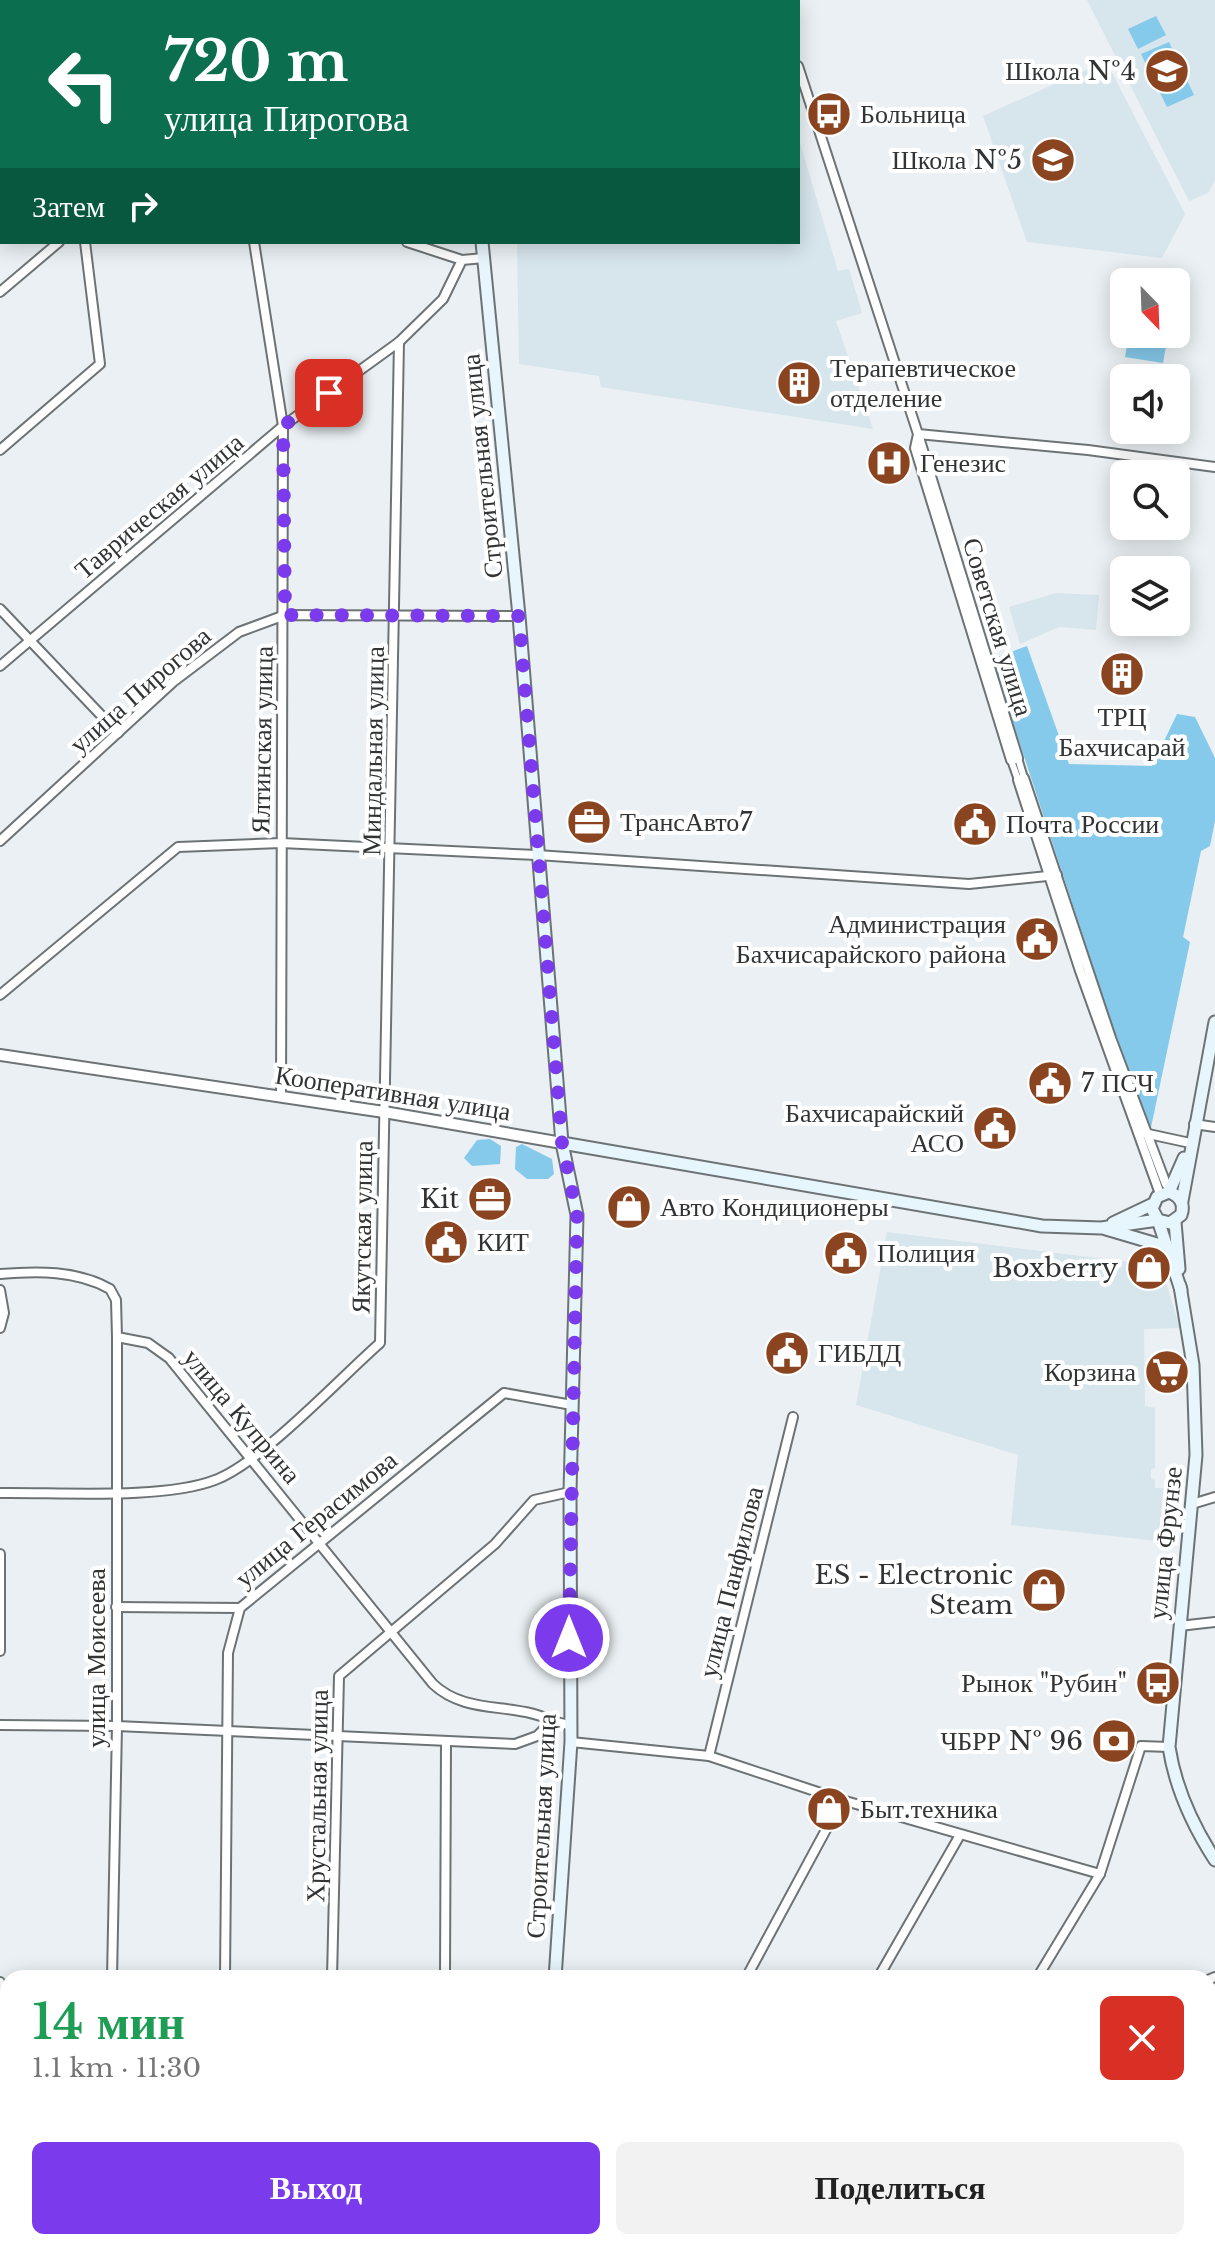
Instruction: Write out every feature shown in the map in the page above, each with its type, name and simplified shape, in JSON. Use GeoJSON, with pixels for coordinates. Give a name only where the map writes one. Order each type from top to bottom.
{"type":"FeatureCollection","features":[{"type":"Feature","properties":{"kind":"main road","name":"Строительная улица"},"geometry":{"type":"LineString","coordinates":[[482,244],[519,616],[562,1143],[577,1215],[570,1492],[571,1742],[556,1970]]}},
{"type":"Feature","properties":{"kind":"main road"},"geometry":{"type":"LineString","coordinates":[[1181,1290],[1158,1220],[1190,1143],[1215,1022]]}},
{"type":"Feature","properties":{"kind":"main road","name":"Кооперативная улица"},"geometry":{"type":"LineString","coordinates":[[562,1143],[1042,1226],[1101,1228],[1158,1220],[1175,1222]]}},
{"type":"Feature","properties":{"kind":"main road"},"geometry":{"type":"LineString","coordinates":[[1168,1197],[1183,1211],[1175,1222]]}},
{"type":"Feature","properties":{"kind":"main road"},"geometry":{"type":"LineString","coordinates":[[1101,1228],[1168,1197]]}},
{"type":"Feature","properties":{"kind":"main road","name":"улица Фрунзе"},"geometry":{"type":"LineString","coordinates":[[1175,1222],[1197,1414],[1192,1504],[1169,1747],[1183,1798],[1215,1860]]}},
{"type":"Feature","properties":{"kind":"main road"},"geometry":{"type":"LineString","coordinates":[[1101,1228],[1167,1247]]}},
{"type":"Feature","properties":{"kind":"street","name":"Советская улица"},"geometry":{"type":"LineString","coordinates":[[800,72],[918,434],[1021,779]]}},
{"type":"Feature","properties":{"kind":"street"},"geometry":{"type":"LineString","coordinates":[[0,292],[57,244]]}},
{"type":"Feature","properties":{"kind":"street"},"geometry":{"type":"LineString","coordinates":[[0,450],[100,364],[85,244]]}},
{"type":"Feature","properties":{"kind":"street","name":"Ялтинская улица"},"geometry":{"type":"LineString","coordinates":[[254,244],[283,426],[285,615],[281,1097]]}},
{"type":"Feature","properties":{"kind":"street"},"geometry":{"type":"LineString","coordinates":[[413,244],[462,260],[484,258]]}},
{"type":"Feature","properties":{"kind":"street","name":"Таврическая улица"},"geometry":{"type":"LineString","coordinates":[[0,666],[283,426],[399,342],[443,299],[462,260]]}},
{"type":"Feature","properties":{"kind":"street","name":"Миндальная улица"},"geometry":{"type":"LineString","coordinates":[[384,1112],[399,342]]}},
{"type":"Feature","properties":{"kind":"street"},"geometry":{"type":"LineString","coordinates":[[918,434],[1088,450],[1215,467]]}},
{"type":"Feature","properties":{"kind":"street"},"geometry":{"type":"LineString","coordinates":[[0,609],[118,733]]}},
{"type":"Feature","properties":{"kind":"street","name":"улица Пирогова"},"geometry":{"type":"LineString","coordinates":[[0,841],[173,682],[239,632],[285,615],[519,616]]}},
{"type":"Feature","properties":{"kind":"street"},"geometry":{"type":"LineString","coordinates":[[1021,779],[1142,1132],[1168,1197]]}},
{"type":"Feature","properties":{"kind":"street"},"geometry":{"type":"LineString","coordinates":[[0,995],[178,847],[281,843],[391,848],[969,884],[1053,875]]}},
{"type":"Feature","properties":{"kind":"street","name":"Кооперативная улица"},"geometry":{"type":"LineString","coordinates":[[0,1055],[384,1112],[562,1143]]}},
{"type":"Feature","properties":{"kind":"street","name":"Якутская улица"},"geometry":{"type":"LineString","coordinates":[[0,1493],[115,1492],[191,1486],[214,1481],[252,1458],[380,1343],[384,1112]]}},
{"type":"Feature","properties":{"kind":"street"},"geometry":{"type":"LineString","coordinates":[[1194,1124],[1215,1127]]}},
{"type":"Feature","properties":{"kind":"street"},"geometry":{"type":"LineString","coordinates":[[1142,1132],[1190,1143]]}},
{"type":"Feature","properties":{"kind":"street"},"geometry":{"type":"LineString","coordinates":[[1142,1132],[1166,1184],[1168,1197]]}},
{"type":"Feature","properties":{"kind":"street"},"geometry":{"type":"LineString","coordinates":[[0,1274],[36,1271],[104,1285],[114,1294],[117,1337]]}},
{"type":"Feature","properties":{"kind":"street"},"geometry":{"type":"LineString","coordinates":[[0,1290],[4,1313],[0,1328]]}},
{"type":"Feature","properties":{"kind":"street","name":"улица Куприна"},"geometry":{"type":"LineString","coordinates":[[117,1337],[148,1343],[169,1358],[433,1684],[454,1700],[538,1714],[569,1725]]}},
{"type":"Feature","properties":{"kind":"street","name":"улица Моисеева"},"geometry":{"type":"LineString","coordinates":[[112,1970],[117,1726],[117,1337]]}},
{"type":"Feature","properties":{"kind":"street","name":"улица Герасимова"},"geometry":{"type":"LineString","coordinates":[[225,1970],[228,1653],[240,1608],[319,1540],[504,1393],[572,1405]]}},
{"type":"Feature","properties":{"kind":"street","name":"улица Панфилова"},"geometry":{"type":"LineString","coordinates":[[709,1756],[793,1417]]}},
{"type":"Feature","properties":{"kind":"street","name":"Хрустальная улица"},"geometry":{"type":"LineString","coordinates":[[332,1970],[339,1676],[495,1544],[534,1500],[570,1492]]}},
{"type":"Feature","properties":{"kind":"street"},"geometry":{"type":"LineString","coordinates":[[1192,1504],[1215,1497]]}},
{"type":"Feature","properties":{"kind":"street"},"geometry":{"type":"LineString","coordinates":[[0,1554],[0,1651]]}},
{"type":"Feature","properties":{"kind":"street"},"geometry":{"type":"LineString","coordinates":[[116,1607],[240,1608]]}},
{"type":"Feature","properties":{"kind":"street"},"geometry":{"type":"LineString","coordinates":[[1179,1626],[1215,1622]]}},
{"type":"Feature","properties":{"kind":"street"},"geometry":{"type":"LineString","coordinates":[[0,1725],[117,1726],[515,1744],[537,1736],[552,1721]]}},
{"type":"Feature","properties":{"kind":"street"},"geometry":{"type":"LineString","coordinates":[[445,1970],[446,1742]]}},
{"type":"Feature","properties":{"kind":"street"},"geometry":{"type":"LineString","coordinates":[[571,1742],[709,1756],[842,1800],[1100,1874]]}},
{"type":"Feature","properties":{"kind":"street"},"geometry":{"type":"LineString","coordinates":[[1042,1970],[1100,1874],[1141,1746],[1169,1747]]}},
{"type":"Feature","properties":{"kind":"street"},"geometry":{"type":"LineString","coordinates":[[750,1970],[842,1800]]}},
{"type":"Feature","properties":{"kind":"street"},"geometry":{"type":"LineString","coordinates":[[883,1970],[960,1835]]}},
{"type":"Feature","properties":{"kind":"shaded area","name":"Школа №4"},"geometry":{"type":"Polygon","coordinates":[[[1087,0],[1215,0],[1215,180],[1208,193],[1189,201],[1087,0]]]}},
{"type":"Feature","properties":{"kind":"shaded area"},"geometry":{"type":"Polygon","coordinates":[[[1156,16],[1166,35],[1138,49],[1128,29],[1156,16]]]}},
{"type":"Feature","properties":{"kind":"shaded area"},"geometry":{"type":"Polygon","coordinates":[[[1169,42],[1194,95],[1167,107],[1141,54],[1169,42]]]}},
{"type":"Feature","properties":{"kind":"shaded area"},"geometry":{"type":"Polygon","coordinates":[[[1106,61],[1185,214],[1162,258],[1027,242],[983,116],[1106,61]]]}},
{"type":"Feature","properties":{"kind":"shaded area"},"geometry":{"type":"Polygon","coordinates":[[[800,143],[838,271],[849,269],[862,313],[836,321],[873,429],[601,387],[599,376],[519,364],[517,244],[800,244],[800,143]]]}},
{"type":"Feature","properties":{"kind":"shaded area"},"geometry":{"type":"Polygon","coordinates":[[[1127,348],[1166,348],[1163,363],[1125,357],[1127,348]]]}},
{"type":"Feature","properties":{"kind":"shaded area"},"geometry":{"type":"Polygon","coordinates":[[[1056,593],[1099,595],[1096,630],[1059,627],[1020,644],[1009,607],[1056,593]]]}},
{"type":"Feature","properties":{"kind":"shaded area"},"geometry":{"type":"Polygon","coordinates":[[[1027,646],[1069,764],[1152,766],[1177,714],[1195,717],[1215,758],[1215,821],[1210,846],[1201,851],[1183,937],[1190,942],[1149,1137],[992,659],[1027,646]]]}},
{"type":"Feature","properties":{"kind":"shaded area"},"geometry":{"type":"Polygon","coordinates":[[[490,1139],[501,1146],[500,1164],[472,1166],[464,1158],[477,1140],[490,1139]]]}},
{"type":"Feature","properties":{"kind":"shaded area"},"geometry":{"type":"Polygon","coordinates":[[[522,1144],[552,1159],[554,1174],[548,1179],[527,1179],[515,1169],[516,1147],[522,1144]]]}},
{"type":"Feature","properties":{"kind":"shaded area"},"geometry":{"type":"Polygon","coordinates":[[[887,1232],[1161,1266],[1180,1328],[1144,1329],[1145,1406],[1155,1408],[1155,1468],[1151,1469],[1151,1479],[1155,1480],[1155,1488],[1178,1488],[1167,1542],[1011,1525],[1018,1455],[856,1405],[887,1232]]]}},
{"type":"Feature","properties":{"kind":"place","name":"Школа №4"},"geometry":{"type":"Point","coordinates":[1167,71]}},
{"type":"Feature","properties":{"kind":"place","name":"Больница"},"geometry":{"type":"Point","coordinates":[829,114]}},
{"type":"Feature","properties":{"kind":"place","name":"Школа №5"},"geometry":{"type":"Point","coordinates":[1053,160]}},
{"type":"Feature","properties":{"kind":"place","name":"Терапевтическое отделение"},"geometry":{"type":"Point","coordinates":[799,383]}},
{"type":"Feature","properties":{"kind":"place","name":"Генезис"},"geometry":{"type":"Point","coordinates":[889,463]}},
{"type":"Feature","properties":{"kind":"place","name":"ТРЦ Бахчисарай"},"geometry":{"type":"Point","coordinates":[1122,674]}},
{"type":"Feature","properties":{"kind":"place","name":"ТрансАвто7"},"geometry":{"type":"Point","coordinates":[589,822]}},
{"type":"Feature","properties":{"kind":"place","name":"Почта России"},"geometry":{"type":"Point","coordinates":[975,824]}},
{"type":"Feature","properties":{"kind":"place","name":"Администрация Бахчисарайского района"},"geometry":{"type":"Point","coordinates":[1037,939]}},
{"type":"Feature","properties":{"kind":"place","name":"7 ПСЧ"},"geometry":{"type":"Point","coordinates":[1050,1083]}},
{"type":"Feature","properties":{"kind":"place","name":"Бахчисарайский АСО"},"geometry":{"type":"Point","coordinates":[995,1128]}},
{"type":"Feature","properties":{"kind":"place","name":"Kit"},"geometry":{"type":"Point","coordinates":[490,1199]}},
{"type":"Feature","properties":{"kind":"place","name":"Авто Кондиционеры"},"geometry":{"type":"Point","coordinates":[629,1207]}},
{"type":"Feature","properties":{"kind":"place","name":"КИТ"},"geometry":{"type":"Point","coordinates":[446,1242]}},
{"type":"Feature","properties":{"kind":"place","name":"Полиция"},"geometry":{"type":"Point","coordinates":[846,1253]}},
{"type":"Feature","properties":{"kind":"place","name":"Boxberry"},"geometry":{"type":"Point","coordinates":[1149,1268]}},
{"type":"Feature","properties":{"kind":"place","name":"ГИБДД"},"geometry":{"type":"Point","coordinates":[787,1353]}},
{"type":"Feature","properties":{"kind":"place","name":"Корзина"},"geometry":{"type":"Point","coordinates":[1167,1372]}},
{"type":"Feature","properties":{"kind":"place","name":"ES - Electronic Steam"},"geometry":{"type":"Point","coordinates":[1044,1590]}},
{"type":"Feature","properties":{"kind":"place","name":"Рынок \"Рубин\""},"geometry":{"type":"Point","coordinates":[1158,1683]}},
{"type":"Feature","properties":{"kind":"place","name":"ЧБРР № 96"},"geometry":{"type":"Point","coordinates":[1114,1741]}},
{"type":"Feature","properties":{"kind":"place","name":"Быт.техника"},"geometry":{"type":"Point","coordinates":[829,1809]}},
{"type":"Feature","properties":{"kind":"route"},"geometry":{"type":"LineString","coordinates":[[329,393],[283,426],[285,615],[519,616],[562,1143],[577,1215],[569,1638]]}}]}
